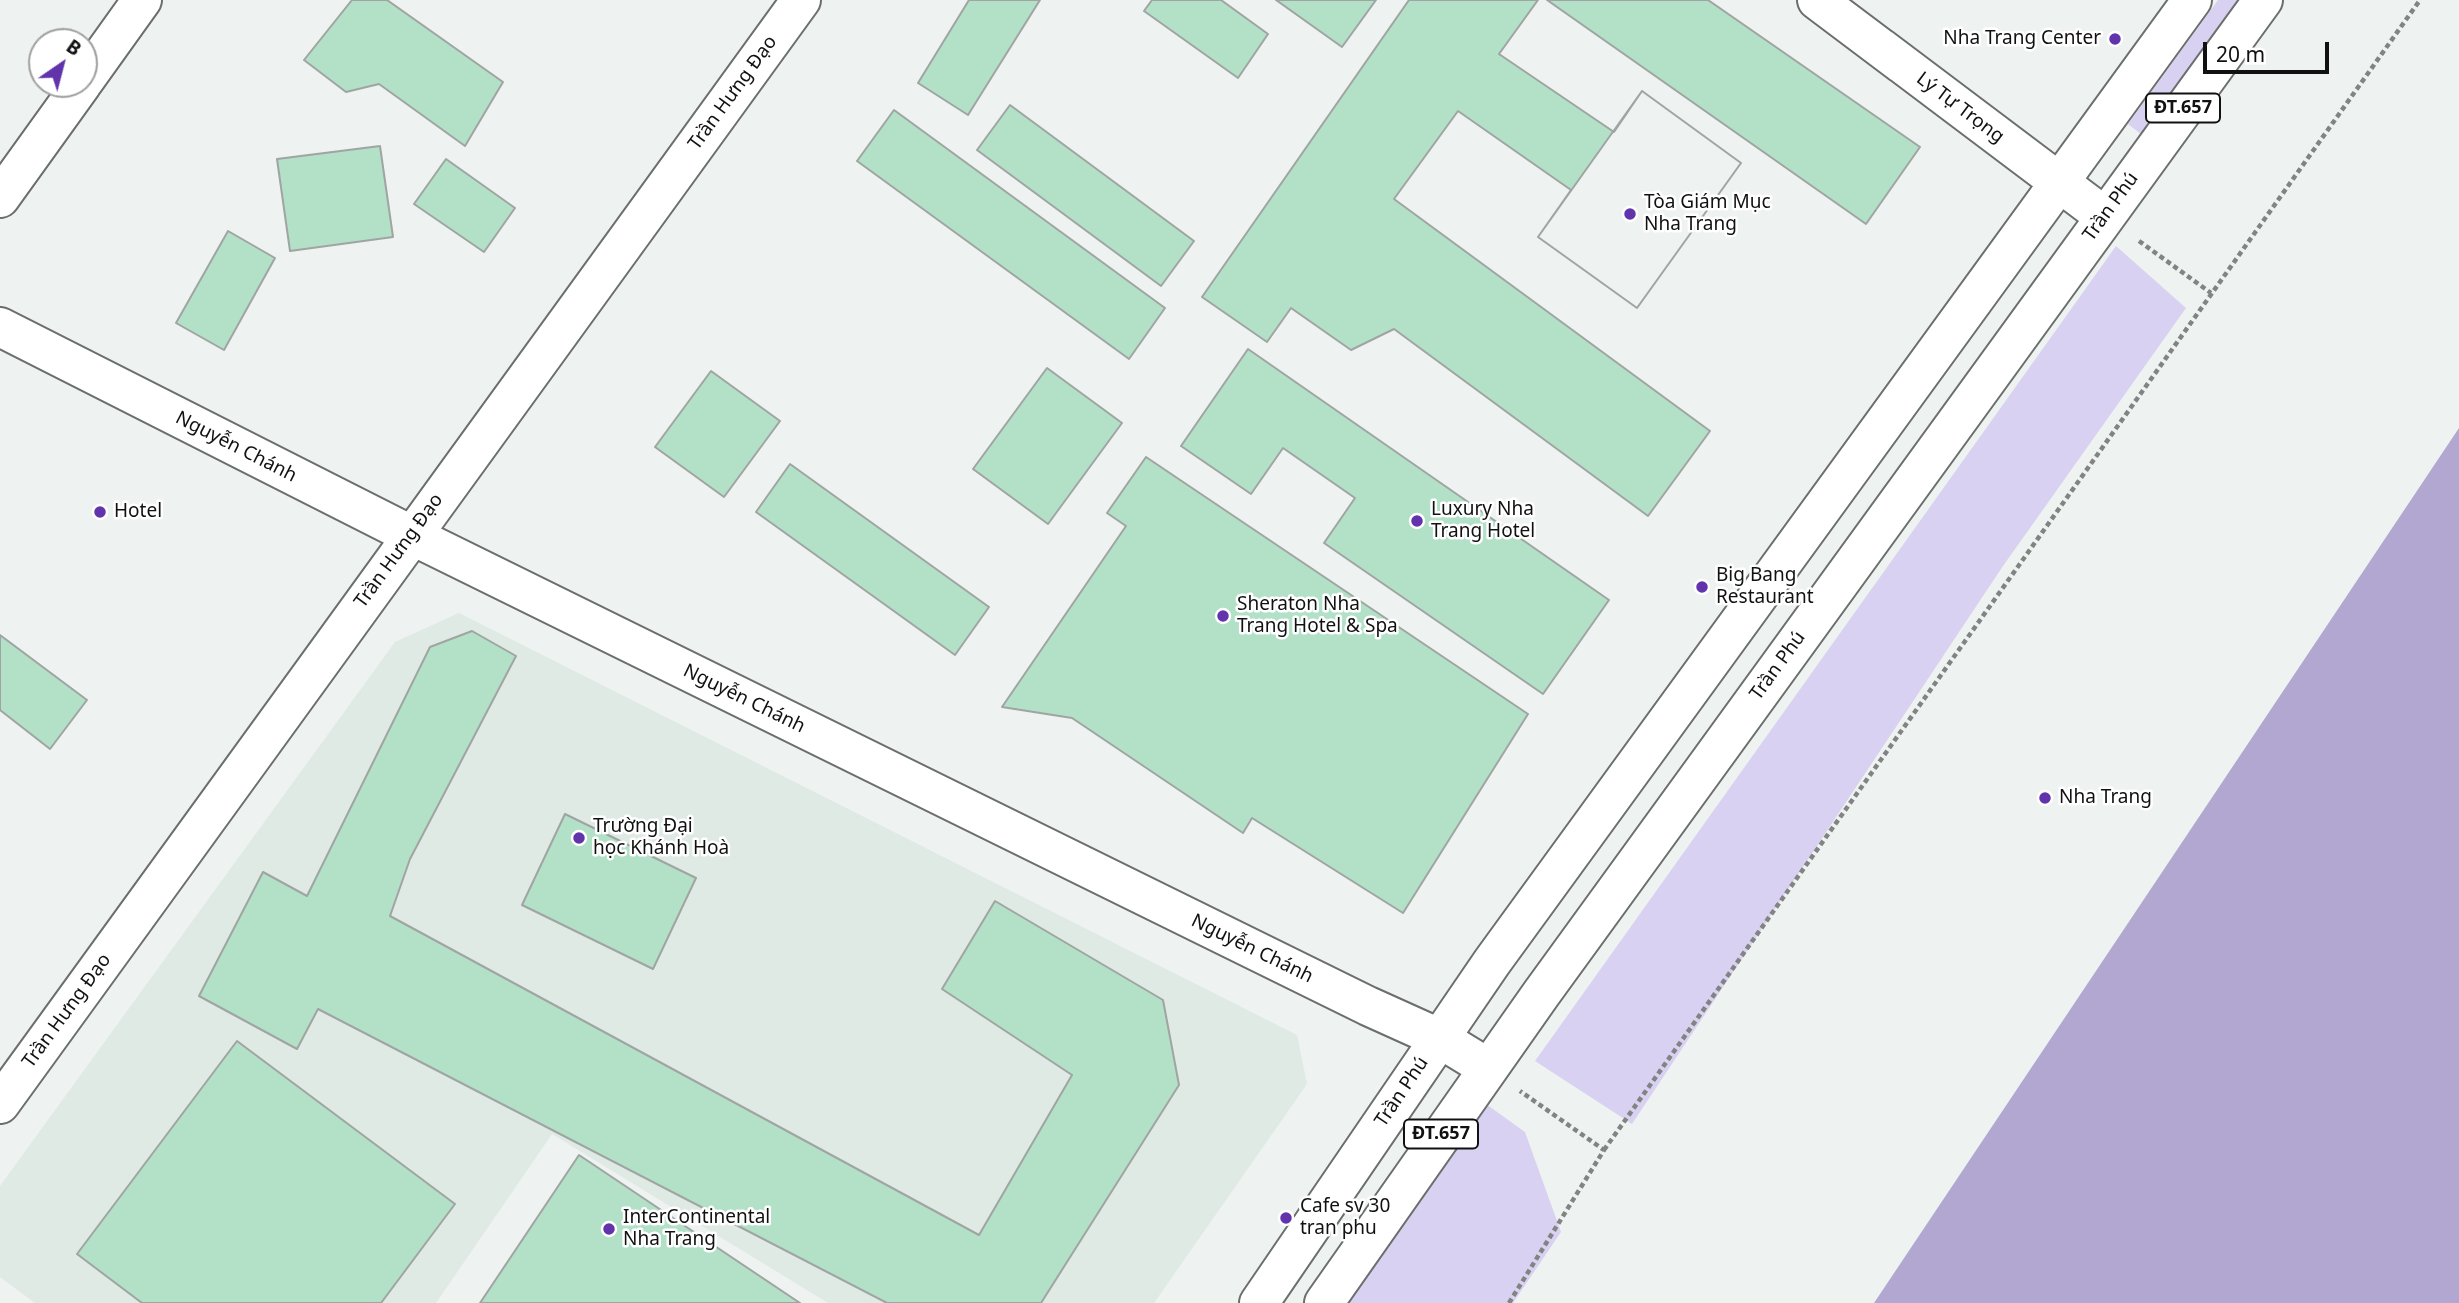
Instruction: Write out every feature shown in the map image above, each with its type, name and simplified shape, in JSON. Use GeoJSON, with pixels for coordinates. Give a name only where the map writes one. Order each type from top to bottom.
{"type":"FeatureCollection","features":[{"type":"Feature","properties":{"kind":"street"},"geometry":{"type":"LineString","coordinates":[[98,61],[142,0]]}},
{"type":"Feature","properties":{"kind":"street","name":"Trần Hưng Đạo"},"geometry":{"type":"LineString","coordinates":[[0,1104],[801,0]]}},
{"type":"Feature","properties":{"kind":"street","name":"Lý Tự Trọng"},"geometry":{"type":"LineString","coordinates":[[1817,0],[2104,216]]}},
{"type":"Feature","properties":{"kind":"street","name":"Trần Phú"},"geometry":{"type":"LineString","coordinates":[[1259,1303],[1439,1038],[2192,0]]}},
{"type":"Feature","properties":{"kind":"street","name":"Trần Phú"},"geometry":{"type":"LineString","coordinates":[[1324,1303],[1488,1068],[2263,0]]}},
{"type":"Feature","properties":{"kind":"street"},"geometry":{"type":"LineString","coordinates":[[0,198],[72,98]]}},
{"type":"Feature","properties":{"kind":"street","name":"Nguyễn Chánh"},"geometry":{"type":"LineString","coordinates":[[0,327],[411,535],[1368,1006],[1439,1038],[1488,1068]]}},
{"type":"Feature","properties":{"kind":"path"},"geometry":{"type":"LineString","coordinates":[[1509,1303],[1604,1150],[2420,0]]}},
{"type":"Feature","properties":{"kind":"path"},"geometry":{"type":"LineString","coordinates":[[2104,216],[2211,293]]}},
{"type":"Feature","properties":{"kind":"path"},"geometry":{"type":"LineString","coordinates":[[1488,1068],[1604,1150]]}},
{"type":"Feature","properties":{"kind":"shaded area"},"geometry":{"type":"Polygon","coordinates":[[[2218,0],[2241,0],[2142,135],[2128,124],[2218,0]]]}},
{"type":"Feature","properties":{"kind":"shaded area"},"geometry":{"type":"Polygon","coordinates":[[[2116,246],[2186,308],[2003,566],[1632,1124],[1535,1061],[2116,246]]]}},
{"type":"Feature","properties":{"kind":"shaded area"},"geometry":{"type":"Polygon","coordinates":[[[2459,428],[2459,1303],[1874,1303],[2459,428]]]}},
{"type":"Feature","properties":{"kind":"shaded area","name":"Trường Đại học Khánh Hoà"},"geometry":{"type":"Polygon","coordinates":[[[459,613],[1297,1035],[1307,1084],[1154,1303],[828,1303],[552,1134],[436,1303],[35,1303],[0,1277],[0,1186],[395,642],[459,613]]]}},
{"type":"Feature","properties":{"kind":"shaded area"},"geometry":{"type":"Polygon","coordinates":[[[1479,1099],[1525,1132],[1561,1232],[1513,1303],[1338,1303],[1479,1099]]]}},
{"type":"Feature","properties":{"kind":"building"},"geometry":{"type":"Polygon","coordinates":[[[352,0],[387,0],[503,82],[465,146],[379,84],[346,92],[304,60],[352,0]]]}},
{"type":"Feature","properties":{"kind":"building"},"geometry":{"type":"Polygon","coordinates":[[[969,0],[1040,0],[968,115],[918,83],[969,0]]]}},
{"type":"Feature","properties":{"kind":"building"},"geometry":{"type":"Polygon","coordinates":[[[1152,0],[1221,0],[1268,34],[1238,78],[1144,11],[1152,0]]]}},
{"type":"Feature","properties":{"kind":"building"},"geometry":{"type":"Polygon","coordinates":[[[1276,0],[1376,0],[1342,47],[1276,0]]]}},
{"type":"Feature","properties":{"kind":"building"},"geometry":{"type":"Polygon","coordinates":[[[1409,0],[1538,0],[1499,54],[1614,132],[1642,91],[1741,163],[1637,308],[1538,237],[1571,190],[1458,111],[1394,199],[1710,431],[1648,516],[1394,329],[1351,350],[1291,308],[1267,342],[1202,297],[1409,0]]]}},
{"type":"Feature","properties":{"kind":"building"},"geometry":{"type":"Polygon","coordinates":[[[1547,0],[1708,0],[1920,147],[1866,224],[1547,0]]]}},
{"type":"Feature","properties":{"kind":"building","name":"Tòa Giám Mục Nha Trang"},"geometry":{"type":"Polygon","coordinates":[[[1642,91],[1741,163],[1637,308],[1538,237],[1642,91]]]}},
{"type":"Feature","properties":{"kind":"building"},"geometry":{"type":"Polygon","coordinates":[[[1010,105],[1194,241],[1161,286],[977,150],[1010,105]]]}},
{"type":"Feature","properties":{"kind":"building"},"geometry":{"type":"Polygon","coordinates":[[[894,110],[1165,308],[1129,359],[857,161],[894,110]]]}},
{"type":"Feature","properties":{"kind":"building"},"geometry":{"type":"Polygon","coordinates":[[[380,146],[393,237],[290,251],[277,159],[380,146]]]}},
{"type":"Feature","properties":{"kind":"building"},"geometry":{"type":"Polygon","coordinates":[[[446,159],[515,208],[484,252],[414,204],[446,159]]]}},
{"type":"Feature","properties":{"kind":"building"},"geometry":{"type":"Polygon","coordinates":[[[228,231],[275,258],[224,350],[176,323],[228,231]]]}},
{"type":"Feature","properties":{"kind":"building","name":"Luxury Nha Trang Hotel"},"geometry":{"type":"Polygon","coordinates":[[[1248,349],[1609,600],[1543,694],[1324,543],[1355,498],[1283,448],[1251,494],[1181,446],[1248,349]]]}},
{"type":"Feature","properties":{"kind":"building"},"geometry":{"type":"Polygon","coordinates":[[[1047,368],[1122,423],[1048,524],[973,469],[1047,368]]]}},
{"type":"Feature","properties":{"kind":"building"},"geometry":{"type":"Polygon","coordinates":[[[711,371],[780,421],[724,497],[655,447],[711,371]]]}},
{"type":"Feature","properties":{"kind":"building","name":"Sheraton Nha Trang Hotel & Spa"},"geometry":{"type":"Polygon","coordinates":[[[1146,457],[1528,714],[1403,913],[1252,818],[1243,833],[1072,718],[1002,707],[1126,526],[1107,513],[1146,457]]]}},
{"type":"Feature","properties":{"kind":"building"},"geometry":{"type":"Polygon","coordinates":[[[790,464],[989,607],[955,655],[756,512],[790,464]]]}},
{"type":"Feature","properties":{"kind":"building"},"geometry":{"type":"Polygon","coordinates":[[[472,631],[516,656],[410,859],[390,916],[979,1235],[1072,1075],[942,989],[995,901],[1163,1000],[1179,1085],[1041,1303],[887,1303],[318,1009],[297,1049],[199,996],[263,872],[307,896],[430,647],[472,631]]]}},
{"type":"Feature","properties":{"kind":"building"},"geometry":{"type":"Polygon","coordinates":[[[0,635],[87,700],[50,749],[0,710],[0,635]]]}},
{"type":"Feature","properties":{"kind":"building"},"geometry":{"type":"Polygon","coordinates":[[[565,814],[696,878],[653,969],[522,905],[565,814]]]}},
{"type":"Feature","properties":{"kind":"building"},"geometry":{"type":"Polygon","coordinates":[[[237,1041],[455,1204],[381,1303],[142,1303],[77,1254],[237,1041]]]}},
{"type":"Feature","properties":{"kind":"building","name":"InterContinental Nha Trang"},"geometry":{"type":"Polygon","coordinates":[[[579,1155],[800,1303],[480,1303],[579,1155]]]}},
{"type":"Feature","properties":{"kind":"place","name":"Nha Trang Center"},"geometry":{"type":"Point","coordinates":[2115,39]}},
{"type":"Feature","properties":{"kind":"place","name":"Tòa Giám Mục Nha Trang"},"geometry":{"type":"Point","coordinates":[1630,214]}},
{"type":"Feature","properties":{"kind":"place","name":"Hotel"},"geometry":{"type":"Point","coordinates":[100,512]}},
{"type":"Feature","properties":{"kind":"place","name":"Luxury Nha Trang Hotel"},"geometry":{"type":"Point","coordinates":[1417,521]}},
{"type":"Feature","properties":{"kind":"place","name":"Big Bang Restaurant"},"geometry":{"type":"Point","coordinates":[1702,587]}},
{"type":"Feature","properties":{"kind":"place","name":"Sheraton Nha Trang Hotel & Spa"},"geometry":{"type":"Point","coordinates":[1223,616]}},
{"type":"Feature","properties":{"kind":"place","name":"Nha Trang"},"geometry":{"type":"Point","coordinates":[2045,798]}},
{"type":"Feature","properties":{"kind":"place","name":"Trường Đại học Khánh Hoà"},"geometry":{"type":"Point","coordinates":[579,838]}},
{"type":"Feature","properties":{"kind":"place","name":"Cafe sv 30 tran phu"},"geometry":{"type":"Point","coordinates":[1286,1218]}},
{"type":"Feature","properties":{"kind":"place","name":"InterContinental Nha Trang"},"geometry":{"type":"Point","coordinates":[609,1229]}}]}
